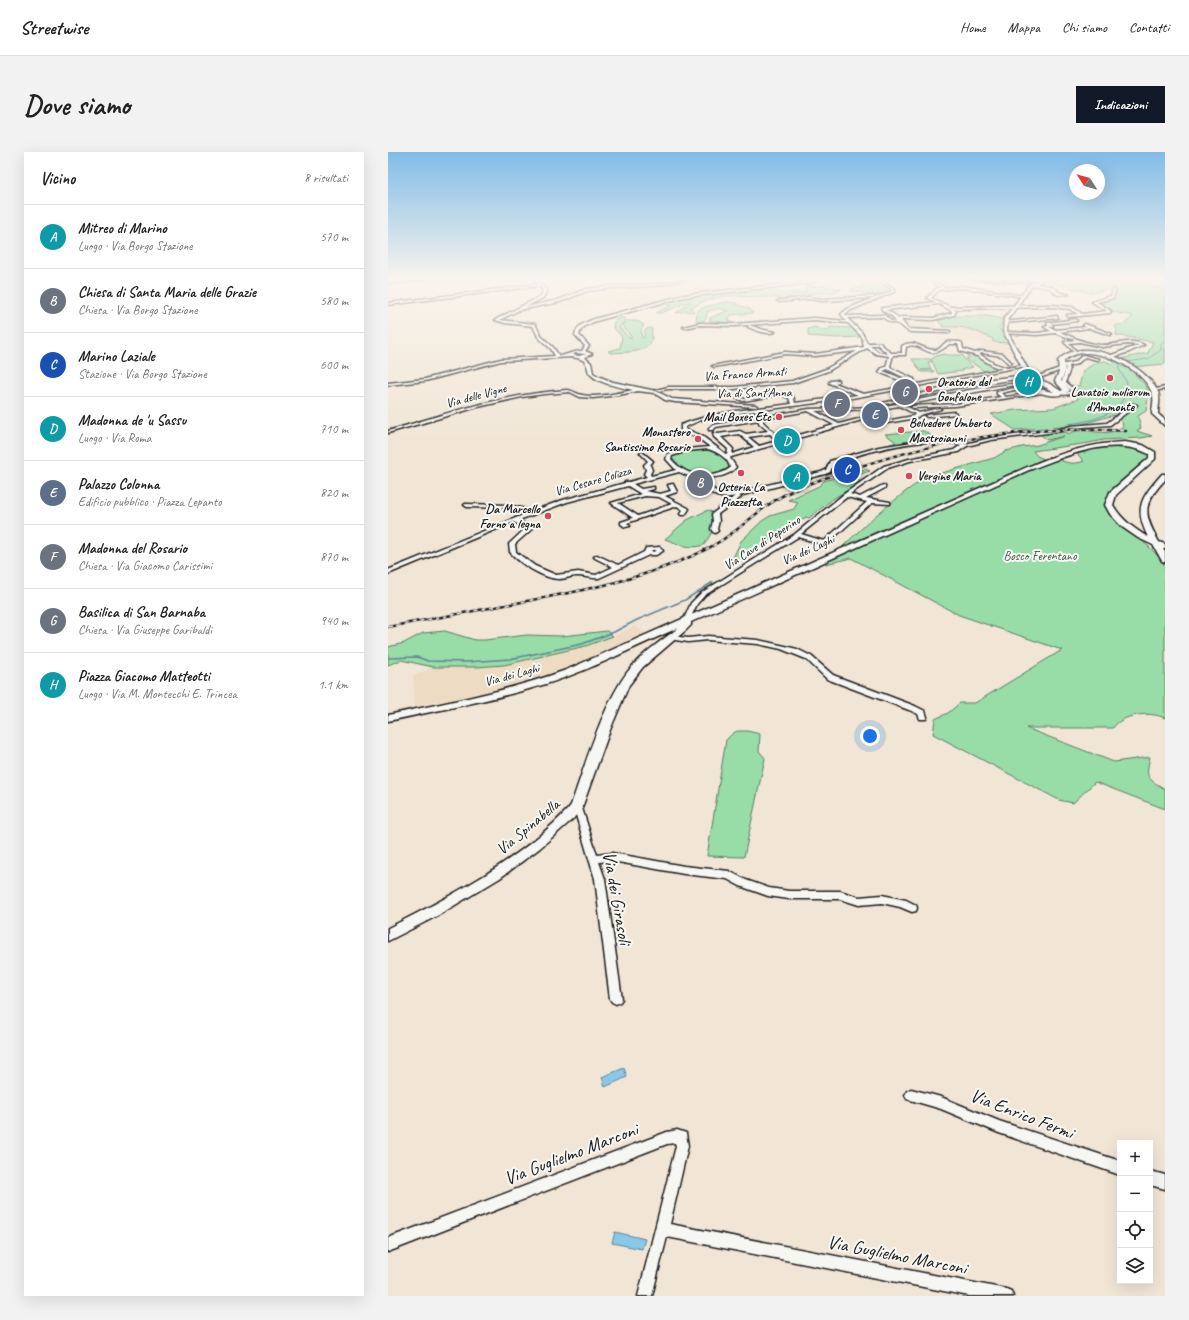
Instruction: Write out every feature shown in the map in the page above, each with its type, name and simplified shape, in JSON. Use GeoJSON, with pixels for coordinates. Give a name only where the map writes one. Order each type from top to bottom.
{"type":"FeatureCollection","features":[{"type":"Feature","properties":{"kind":"main road"},"geometry":{"type":"LineString","coordinates":[[1006,333],[1031,378]]}},
{"type":"Feature","properties":{"kind":"main road"},"geometry":{"type":"LineString","coordinates":[[1062,394],[1048,385],[1031,378],[1024,379],[1025,386],[1041,392],[1062,394],[1067,391],[1058,382],[1064,367],[1060,363],[1062,359],[1072,353],[1088,353],[1110,357],[1128,364],[1142,376],[1155,392],[1155,414],[1165,424]]}},
{"type":"Feature","properties":{"kind":"main road","name":"Via dei Laghi"},"geometry":{"type":"LineString","coordinates":[[388,718],[501,693],[551,679],[608,656],[686,619],[1027,469],[1062,456],[1100,445],[1118,443],[1134,445],[1145,448],[1153,455],[1150,460],[1117,489],[1110,497],[1109,503],[1110,507],[1121,520],[1140,536],[1151,534]]}},
{"type":"Feature","properties":{"kind":"main road"},"geometry":{"type":"LineString","coordinates":[[1165,476],[1144,504],[1143,514],[1151,534],[1165,557]]}},
{"type":"Feature","properties":{"kind":"main road","name":"Via dei Laghi"},"geometry":{"type":"LineString","coordinates":[[1121,520],[1134,528],[1151,534],[1165,544]]}},
{"type":"Feature","properties":{"kind":"main road"},"geometry":{"type":"LineString","coordinates":[[1134,528],[1143,529],[1165,544]]}},
{"type":"Feature","properties":{"kind":"main road"},"geometry":{"type":"LineString","coordinates":[[1140,536],[1165,557]]}},
{"type":"Feature","properties":{"kind":"main road","name":"Via Spinabella"},"geometry":{"type":"LineString","coordinates":[[388,935],[468,891],[522,856],[569,816],[577,805],[604,730],[621,690],[639,665],[686,625],[686,619]]}},
{"type":"Feature","properties":{"kind":"street"},"geometry":{"type":"LineString","coordinates":[[537,332],[539,336],[552,348],[557,356]]}},
{"type":"Feature","properties":{"kind":"street"},"geometry":{"type":"LineString","coordinates":[[578,332],[587,345],[587,348],[583,352]]}},
{"type":"Feature","properties":{"kind":"street"},"geometry":{"type":"LineString","coordinates":[[860,332],[864,336],[866,350]]}},
{"type":"Feature","properties":{"kind":"street"},"geometry":{"type":"LineString","coordinates":[[949,332],[960,343],[960,349],[965,352],[976,354],[994,365],[1006,369]]}},
{"type":"Feature","properties":{"kind":"street"},"geometry":{"type":"LineString","coordinates":[[1006,333],[1029,334],[1048,332]]}},
{"type":"Feature","properties":{"kind":"street"},"geometry":{"type":"LineString","coordinates":[[1054,332],[1101,346],[1132,342],[1142,345],[1110,357]]}},
{"type":"Feature","properties":{"kind":"street"},"geometry":{"type":"LineString","coordinates":[[1104,332],[1110,334]]}},
{"type":"Feature","properties":{"kind":"street"},"geometry":{"type":"LineString","coordinates":[[1074,351],[1066,342],[1085,341]]}},
{"type":"Feature","properties":{"kind":"street"},"geometry":{"type":"LineString","coordinates":[[714,366],[785,353],[813,355],[866,350],[883,356],[890,356],[904,354],[904,346],[906,344],[913,344],[926,350],[937,351],[941,350],[948,343],[960,343]]}},
{"type":"Feature","properties":{"kind":"street"},"geometry":{"type":"LineString","coordinates":[[866,344],[866,350]]}},
{"type":"Feature","properties":{"kind":"street"},"geometry":{"type":"LineString","coordinates":[[866,344],[879,344],[890,356]]}},
{"type":"Feature","properties":{"kind":"street","name":"Via Franco Armati"},"geometry":{"type":"LineString","coordinates":[[658,392],[671,388],[734,388],[793,382],[827,370],[866,350]]}},
{"type":"Feature","properties":{"kind":"street"},"geometry":{"type":"LineString","coordinates":[[388,384],[427,379],[501,360],[557,356],[582,357],[590,354],[574,352],[570,354],[570,356]]}},
{"type":"Feature","properties":{"kind":"street"},"geometry":{"type":"LineString","coordinates":[[976,354],[982,352],[1002,355],[1010,363]]}},
{"type":"Feature","properties":{"kind":"street"},"geometry":{"type":"LineString","coordinates":[[888,367],[890,356]]}},
{"type":"Feature","properties":{"kind":"street"},"geometry":{"type":"LineString","coordinates":[[865,409],[939,391],[1014,378],[1031,378],[1076,363],[1084,356],[1097,359]]}},
{"type":"Feature","properties":{"kind":"street","name":"Via di Sant'Anna"},"geometry":{"type":"LineString","coordinates":[[582,357],[588,362],[591,373],[595,376],[611,382],[658,392],[665,399],[711,404],[757,406],[802,403]]}},
{"type":"Feature","properties":{"kind":"street"},"geometry":{"type":"LineString","coordinates":[[839,426],[803,406],[861,398],[905,388],[1024,366]]}},
{"type":"Feature","properties":{"kind":"street"},"geometry":{"type":"LineString","coordinates":[[888,367],[883,369],[881,372],[902,382],[912,379]]}},
{"type":"Feature","properties":{"kind":"street"},"geometry":{"type":"LineString","coordinates":[[888,367],[912,379]]}},
{"type":"Feature","properties":{"kind":"street"},"geometry":{"type":"LineString","coordinates":[[905,388],[904,386],[912,382],[912,379]]}},
{"type":"Feature","properties":{"kind":"street"},"geometry":{"type":"LineString","coordinates":[[837,381],[830,382],[861,398]]}},
{"type":"Feature","properties":{"kind":"street"},"geometry":{"type":"LineString","coordinates":[[726,455],[731,449],[716,436],[711,429],[761,420],[797,411],[858,410],[904,407],[957,402],[964,403],[1040,393],[1025,386],[1013,384],[948,396],[904,407]]}},
{"type":"Feature","properties":{"kind":"street"},"geometry":{"type":"LineString","coordinates":[[927,385],[939,391]]}},
{"type":"Feature","properties":{"kind":"street"},"geometry":{"type":"LineString","coordinates":[[1005,398],[998,393],[1009,390],[1012,391],[1025,386]]}},
{"type":"Feature","properties":{"kind":"street"},"geometry":{"type":"LineString","coordinates":[[1155,392],[1165,388]]}},
{"type":"Feature","properties":{"kind":"street","name":"Via delle Vigne"},"geometry":{"type":"LineString","coordinates":[[388,432],[504,399],[546,392],[570,391],[575,392],[578,396],[584,396],[613,394],[640,389]]}},
{"type":"Feature","properties":{"kind":"street"},"geometry":{"type":"LineString","coordinates":[[972,397],[987,395],[980,391]]}},
{"type":"Feature","properties":{"kind":"street"},"geometry":{"type":"LineString","coordinates":[[916,416],[972,397],[977,395],[974,394],[980,391]]}},
{"type":"Feature","properties":{"kind":"street"},"geometry":{"type":"LineString","coordinates":[[1155,392],[1165,392]]}},
{"type":"Feature","properties":{"kind":"street"},"geometry":{"type":"LineString","coordinates":[[738,397],[744,400],[781,394],[790,397],[793,403]]}},
{"type":"Feature","properties":{"kind":"street"},"geometry":{"type":"LineString","coordinates":[[948,396],[957,402]]}},
{"type":"Feature","properties":{"kind":"street"},"geometry":{"type":"LineString","coordinates":[[1012,397],[1017,400],[1017,402]]}},
{"type":"Feature","properties":{"kind":"street"},"geometry":{"type":"LineString","coordinates":[[703,444],[673,451],[664,455],[663,458],[679,470],[692,476],[702,477],[723,474],[731,470],[733,466],[726,455],[700,437],[683,430],[683,426],[700,419],[724,414],[802,403],[861,398]]}},
{"type":"Feature","properties":{"kind":"street"},"geometry":{"type":"LineString","coordinates":[[867,403],[874,406]]}},
{"type":"Feature","properties":{"kind":"street","name":"Via Cave di Peperino"},"geometry":{"type":"LineString","coordinates":[[757,489],[823,473],[828,471],[832,462],[865,451],[926,441],[965,445],[991,439],[1056,431],[1069,427],[1108,424],[1135,405]]}},
{"type":"Feature","properties":{"kind":"street"},"geometry":{"type":"LineString","coordinates":[[904,407],[916,416]]}},
{"type":"Feature","properties":{"kind":"street"},"geometry":{"type":"LineString","coordinates":[[858,410],[858,413],[862,419]]}},
{"type":"Feature","properties":{"kind":"street"},"geometry":{"type":"LineString","coordinates":[[679,470],[669,460],[669,456],[682,451],[712,448],[726,455],[781,442],[862,419],[881,423],[916,416],[954,413]]}},
{"type":"Feature","properties":{"kind":"street"},"geometry":{"type":"LineString","coordinates":[[761,420],[781,442]]}},
{"type":"Feature","properties":{"kind":"street"},"geometry":{"type":"LineString","coordinates":[[716,436],[740,432],[758,448]]}},
{"type":"Feature","properties":{"kind":"street"},"geometry":{"type":"LineString","coordinates":[[744,436],[772,432]]}},
{"type":"Feature","properties":{"kind":"street","name":"Via Cave di Peperino"},"geometry":{"type":"LineString","coordinates":[[686,619],[694,603],[703,594],[797,535],[846,495],[891,465],[912,459],[956,451],[965,445]]}},
{"type":"Feature","properties":{"kind":"street"},"geometry":{"type":"LineString","coordinates":[[642,453],[651,461],[647,465],[649,470],[647,474],[650,478]]}},
{"type":"Feature","properties":{"kind":"street","name":"Via Cesare Colizza"},"geometry":{"type":"LineString","coordinates":[[388,572],[514,520],[565,501],[679,470]]}},
{"type":"Feature","properties":{"kind":"street"},"geometry":{"type":"LineString","coordinates":[[702,477],[712,493],[719,496],[730,496],[757,489]]}},
{"type":"Feature","properties":{"kind":"street"},"geometry":{"type":"LineString","coordinates":[[627,483],[643,493],[660,496],[677,504],[686,510],[683,514]]}},
{"type":"Feature","properties":{"kind":"street"},"geometry":{"type":"LineString","coordinates":[[660,496],[674,492],[671,485]]}},
{"type":"Feature","properties":{"kind":"street"},"geometry":{"type":"LineString","coordinates":[[860,499],[883,487]]}},
{"type":"Feature","properties":{"kind":"street"},"geometry":{"type":"LineString","coordinates":[[637,518],[614,503],[643,493],[652,488]]}},
{"type":"Feature","properties":{"kind":"street"},"geometry":{"type":"LineString","coordinates":[[715,530],[715,514],[717,512],[734,499],[757,489]]}},
{"type":"Feature","properties":{"kind":"street"},"geometry":{"type":"LineString","coordinates":[[846,495],[860,499],[888,503]]}},
{"type":"Feature","properties":{"kind":"street"},"geometry":{"type":"LineString","coordinates":[[797,535],[825,543],[871,501]]}},
{"type":"Feature","properties":{"kind":"street"},"geometry":{"type":"LineString","coordinates":[[627,526],[622,523],[677,504]]}},
{"type":"Feature","properties":{"kind":"street"},"geometry":{"type":"LineString","coordinates":[[467,505],[514,507],[532,513]]}},
{"type":"Feature","properties":{"kind":"street"},"geometry":{"type":"LineString","coordinates":[[514,520],[529,529],[512,544],[513,552],[522,560],[552,576],[562,577],[577,574],[596,577],[648,553]]}},
{"type":"Feature","properties":{"kind":"street"},"geometry":{"type":"LineString","coordinates":[[388,568],[425,556]]}},
{"type":"Feature","properties":{"kind":"street"},"geometry":{"type":"LineString","coordinates":[[597,557],[618,567]]}},
{"type":"Feature","properties":{"kind":"street"},"geometry":{"type":"LineString","coordinates":[[671,638],[690,640],[709,638],[750,642],[788,649],[804,655],[817,663],[821,670],[830,677],[912,708],[922,713],[923,717]]}},
{"type":"Feature","properties":{"kind":"street","name":"Via dei Girasoli"},"geometry":{"type":"LineString","coordinates":[[577,805],[600,879],[616,999]]}},
{"type":"Feature","properties":{"kind":"street"},"geometry":{"type":"LineString","coordinates":[[594,859],[612,857],[684,870],[729,875],[743,884],[768,892],[789,895],[840,895],[859,901],[882,899],[902,903],[912,908]]}},
{"type":"Feature","properties":{"kind":"street","name":"Via Enrico Fermi"},"geometry":{"type":"LineString","coordinates":[[911,1095],[941,1103],[999,1127],[1117,1167]]}},
{"type":"Feature","properties":{"kind":"street","name":"Via Guglielmo Marconi"},"geometry":{"type":"LineString","coordinates":[[388,1245],[667,1138],[677,1136],[681,1138],[683,1144],[645,1296]]}},
{"type":"Feature","properties":{"kind":"street"},"geometry":{"type":"LineString","coordinates":[[1153,1179],[1165,1182]]}},
{"type":"Feature","properties":{"kind":"street","name":"Via Guglielmo Marconi"},"geometry":{"type":"LineString","coordinates":[[662,1229],[1006,1296]]}},
{"type":"Feature","properties":{"kind":"shaded area"},"geometry":{"type":"Polygon","coordinates":[[[952,332],[978,332],[993,339],[993,342],[1004,343],[1006,346],[1010,346],[1015,354],[992,354],[988,349],[983,349],[980,341],[962,342],[952,332]]]}},
{"type":"Feature","properties":{"kind":"shaded area"},"geometry":{"type":"Polygon","coordinates":[[[755,423],[765,432],[748,435],[737,426],[755,423]]]}},
{"type":"Feature","properties":{"kind":"shaded area"},"geometry":{"type":"Polygon","coordinates":[[[635,626],[646,634],[549,677],[491,692],[415,706],[413,676],[433,667],[454,666],[549,654],[586,646],[635,626]]]}},
{"type":"Feature","properties":{"kind":"green space"},"geometry":{"type":"Polygon","coordinates":[[[618,332],[624,332],[629,338],[632,338],[628,332],[641,332],[642,338],[644,338],[645,332],[652,332],[652,340],[644,349],[633,352],[610,353],[608,351],[620,348],[622,337],[618,332]]]}},
{"type":"Feature","properties":{"kind":"green space"},"geometry":{"type":"Polygon","coordinates":[[[808,332],[856,332],[861,337],[837,338],[808,336],[808,332]]]}},
{"type":"Feature","properties":{"kind":"green space"},"geometry":{"type":"Polygon","coordinates":[[[978,332],[1002,332],[1008,343],[993,342],[993,339],[978,332]]]}},
{"type":"Feature","properties":{"kind":"green space"},"geometry":{"type":"Polygon","coordinates":[[[1116,332],[1165,332],[1165,364],[1133,367],[1120,359],[1148,353],[1153,342],[1116,335],[1116,332]]]}},
{"type":"Feature","properties":{"kind":"green space"},"geometry":{"type":"Polygon","coordinates":[[[969,354],[975,355],[999,370],[986,372],[966,359],[969,358],[967,356],[969,354]]]}},
{"type":"Feature","properties":{"kind":"green space"},"geometry":{"type":"Polygon","coordinates":[[[939,355],[963,355],[964,359],[973,367],[961,370],[963,371],[938,374],[931,359],[939,355]]]}},
{"type":"Feature","properties":{"kind":"green space"},"geometry":{"type":"Polygon","coordinates":[[[912,359],[930,359],[932,362],[928,362],[931,369],[921,370],[933,370],[934,372],[921,372],[912,359]]]}},
{"type":"Feature","properties":{"kind":"green space"},"geometry":{"type":"Polygon","coordinates":[[[1105,361],[1112,364],[1116,361],[1123,363],[1120,366],[1130,369],[1145,385],[1149,393],[1146,411],[1138,416],[1141,428],[1137,431],[1152,436],[1104,440],[1033,451],[1037,456],[1044,459],[842,547],[875,516],[919,482],[938,474],[994,458],[1006,451],[1038,445],[1064,436],[1047,440],[1040,434],[1067,432],[1068,434],[1075,431],[1109,432],[1123,426],[1122,422],[1114,415],[1076,426],[1015,430],[991,414],[1015,410],[1053,408],[1078,399],[1077,395],[1074,393],[1075,390],[1067,385],[1079,386],[1083,371],[1096,362],[1105,361]]]}},
{"type":"Feature","properties":{"kind":"green space"},"geometry":{"type":"Polygon","coordinates":[[[924,431],[933,437],[882,447],[896,442],[885,434],[924,431]]]}},
{"type":"Feature","properties":{"kind":"green space","name":"Bosco Ferentano"},"geometry":{"type":"Polygon","coordinates":[[[1122,444],[1149,452],[1150,459],[1113,490],[1107,497],[1105,505],[1109,513],[1147,545],[1162,560],[1165,567],[1165,718],[1144,714],[1137,715],[1117,723],[1113,728],[1026,728],[1114,762],[1150,757],[1148,774],[1151,780],[1165,789],[1165,809],[1095,782],[1073,803],[1059,800],[933,734],[935,719],[948,713],[960,703],[975,703],[1062,650],[959,615],[851,558],[826,564],[825,561],[1057,459],[1064,462],[1077,463],[1084,461],[1077,454],[1102,446],[1122,444]]]}},
{"type":"Feature","properties":{"kind":"green space"},"geometry":{"type":"Polygon","coordinates":[[[699,449],[708,450],[722,456],[728,463],[729,468],[716,474],[696,474],[680,467],[671,458],[676,454],[699,449]]]}},
{"type":"Feature","properties":{"kind":"green space"},"geometry":{"type":"Polygon","coordinates":[[[865,469],[870,471],[851,477],[862,482],[834,498],[809,518],[806,517],[739,561],[731,562],[741,541],[762,521],[770,516],[794,509],[798,502],[788,500],[819,486],[824,481],[865,469]]]}},
{"type":"Feature","properties":{"kind":"green space"},"geometry":{"type":"Polygon","coordinates":[[[708,510],[713,513],[712,532],[704,545],[689,547],[665,539],[687,520],[708,510]]]}},
{"type":"Feature","properties":{"kind":"green space"},"geometry":{"type":"Polygon","coordinates":[[[445,631],[475,640],[527,635],[562,636],[607,631],[613,636],[586,646],[504,665],[476,667],[433,667],[401,660],[388,665],[388,647],[404,643],[423,633],[445,631]]]}},
{"type":"Feature","properties":{"kind":"green space"},"geometry":{"type":"Polygon","coordinates":[[[737,731],[747,731],[760,734],[759,751],[765,758],[744,857],[707,856],[726,740],[737,731]]]}},
{"type":"Feature","properties":{"kind":"water"},"geometry":{"type":"Polygon","coordinates":[[[624,1068],[627,1077],[605,1087],[602,1077],[624,1068]]]}},
{"type":"Feature","properties":{"kind":"water"},"geometry":{"type":"Polygon","coordinates":[[[615,1232],[645,1239],[642,1249],[612,1243],[615,1232]]]}},
{"type":"Feature","properties":{"kind":"waterway"},"geometry":{"type":"LineString","coordinates":[[1127,362],[1148,359],[1161,350],[1161,345],[1165,339]]}},
{"type":"Feature","properties":{"kind":"waterway"},"geometry":{"type":"LineString","coordinates":[[1068,424],[1098,418],[1112,411],[1118,406],[1124,397],[1127,383],[1118,367],[1122,363]]}},
{"type":"Feature","properties":{"kind":"waterway"},"geometry":{"type":"LineString","coordinates":[[388,658],[417,657],[428,661],[467,662],[510,659],[582,644],[614,632],[637,620],[685,600],[713,582]]}},
{"type":"Feature","properties":{"kind":"railway"},"geometry":{"type":"LineString","coordinates":[[388,627],[582,590],[642,575],[694,555],[715,544],[729,536],[769,504],[792,491],[858,467],[924,448],[957,441],[1023,432],[1057,430],[1126,431]]}},
{"type":"Feature","properties":{"kind":"place","name":"Lavatoio mulierum d’Ammonte"},"geometry":{"type":"Point","coordinates":[1110,378]}},
{"type":"Feature","properties":{"kind":"place","name":"Piazza Giacomo Matteotti"},"geometry":{"type":"Point","coordinates":[1028,382]}},
{"type":"Feature","properties":{"kind":"place","name":"Oratorio del Gonfalone"},"geometry":{"type":"Point","coordinates":[929,389]}},
{"type":"Feature","properties":{"kind":"place","name":"Basilica di San Barnaba"},"geometry":{"type":"Point","coordinates":[905,392]}},
{"type":"Feature","properties":{"kind":"place","name":"Madonna del Rosario"},"geometry":{"type":"Point","coordinates":[837,404]}},
{"type":"Feature","properties":{"kind":"place","name":"Palazzo Colonna"},"geometry":{"type":"Point","coordinates":[875,415]}},
{"type":"Feature","properties":{"kind":"place","name":"Mail Boxes Etc"},"geometry":{"type":"Point","coordinates":[779,417]}},
{"type":"Feature","properties":{"kind":"place","name":"Belvedere Umberto Mastroianni"},"geometry":{"type":"Point","coordinates":[901,430]}},
{"type":"Feature","properties":{"kind":"place","name":"Monastero Santissimo Rosario"},"geometry":{"type":"Point","coordinates":[698,439]}},
{"type":"Feature","properties":{"kind":"place","name":"Madonna de 'u Sassu"},"geometry":{"type":"Point","coordinates":[787,441]}},
{"type":"Feature","properties":{"kind":"place","name":"Marino Laziale"},"geometry":{"type":"Point","coordinates":[847,470]}},
{"type":"Feature","properties":{"kind":"place","name":"Osteria La Piazzetta"},"geometry":{"type":"Point","coordinates":[741,473]}},
{"type":"Feature","properties":{"kind":"place","name":"Vergine Maria"},"geometry":{"type":"Point","coordinates":[909,476]}},
{"type":"Feature","properties":{"kind":"place","name":"Mitreo di Marino"},"geometry":{"type":"Point","coordinates":[796,477]}},
{"type":"Feature","properties":{"kind":"place","name":"Chiesa di Santa Maria delle Grazie"},"geometry":{"type":"Point","coordinates":[700,483]}},
{"type":"Feature","properties":{"kind":"place","name":"Da Marcello Forno a legna"},"geometry":{"type":"Point","coordinates":[548,516]}}]}
